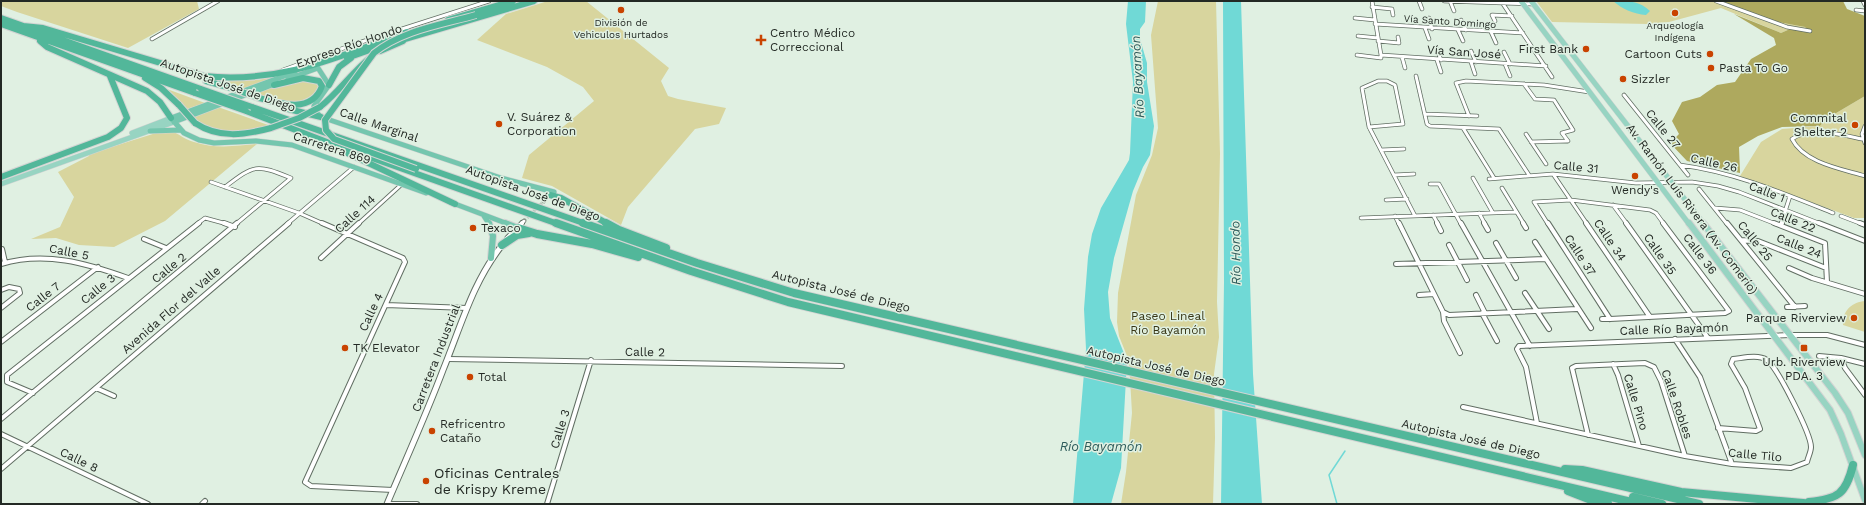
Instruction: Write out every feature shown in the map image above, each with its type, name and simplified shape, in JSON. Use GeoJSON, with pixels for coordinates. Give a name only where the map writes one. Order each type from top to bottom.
{"type":"FeatureCollection","features":[{"type":"Feature","properties":{"kind":"highway"},"geometry":{"type":"LineString","coordinates":[[433,24],[500,1]]}},
{"type":"Feature","properties":{"kind":"highway","name":"Expreso Río Hondo"},"geometry":{"type":"LineString","coordinates":[[173,120],[313,67],[433,24],[513,1]]}},
{"type":"Feature","properties":{"kind":"highway"},"geometry":{"type":"LineString","coordinates":[[526,1],[406,36],[382,47],[372,57],[325,120],[326,130],[334,138],[499,198],[527,212]]}},
{"type":"Feature","properties":{"kind":"highway","name":"Expreso Río Hondo"},"geometry":{"type":"LineString","coordinates":[[173,120],[274,85],[313,67],[415,35],[534,1]]}},
{"type":"Feature","properties":{"kind":"highway","name":"Autopista José de Diego"},"geometry":{"type":"LineString","coordinates":[[1,18],[697,263],[801,295],[1699,504]]}},
{"type":"Feature","properties":{"kind":"highway","name":"Autopista José de Diego"},"geometry":{"type":"LineString","coordinates":[[1,24],[246,111],[327,142],[691,271],[788,302],[1640,504]]}},
{"type":"Feature","properties":{"kind":"highway"},"geometry":{"type":"LineString","coordinates":[[23,26],[43,28],[215,78],[242,79],[262,77],[313,67],[329,85]]}},
{"type":"Feature","properties":{"kind":"highway"},"geometry":{"type":"LineString","coordinates":[[135,72],[161,88],[195,123],[208,130],[225,134],[246,133],[271,128],[294,121],[320,107],[340,91],[358,68],[369,58],[415,35]]}},
{"type":"Feature","properties":{"kind":"highway"},"geometry":{"type":"LineString","coordinates":[[33,36],[47,46],[110,76],[152,93],[173,120]]}},
{"type":"Feature","properties":{"kind":"highway"},"geometry":{"type":"LineString","coordinates":[[60,40],[82,43],[231,88],[281,107],[321,117]]}},
{"type":"Feature","properties":{"kind":"highway"},"geometry":{"type":"LineString","coordinates":[[321,117],[314,110],[314,106],[329,85],[339,67],[357,54]]}},
{"type":"Feature","properties":{"kind":"highway"},"geometry":{"type":"LineString","coordinates":[[1,180],[101,140],[121,128],[127,118],[110,76]]}},
{"type":"Feature","properties":{"kind":"highway"},"geometry":{"type":"LineString","coordinates":[[258,98],[284,105],[298,104],[315,97],[322,86],[318,80],[306,78],[274,85]]}},
{"type":"Feature","properties":{"kind":"highway","name":"Calle Marginal"},"geometry":{"type":"LineString","coordinates":[[321,117],[501,178],[552,193]]}},
{"type":"Feature","properties":{"kind":"highway","name":"Carretera 869"},"geometry":{"type":"LineString","coordinates":[[173,120],[181,130],[190,137],[214,143],[256,141],[292,145],[354,166],[518,228]]}},
{"type":"Feature","properties":{"kind":"highway"},"geometry":{"type":"LineString","coordinates":[[150,131],[181,130]]}},
{"type":"Feature","properties":{"kind":"highway"},"geometry":{"type":"LineString","coordinates":[[327,142],[361,161],[455,204]]}},
{"type":"Feature","properties":{"kind":"highway"},"geometry":{"type":"LineString","coordinates":[[552,193],[620,230],[642,238],[697,263]]}},
{"type":"Feature","properties":{"kind":"highway"},"geometry":{"type":"LineString","coordinates":[[499,198],[533,205]]}},
{"type":"Feature","properties":{"kind":"highway"},"geometry":{"type":"LineString","coordinates":[[482,214],[492,226],[493,241],[491,258]]}},
{"type":"Feature","properties":{"kind":"highway"},"geometry":{"type":"LineString","coordinates":[[518,228],[532,233],[592,244],[691,271]]}},
{"type":"Feature","properties":{"kind":"highway"},"geometry":{"type":"LineString","coordinates":[[502,245],[517,235],[532,233]]}},
{"type":"Feature","properties":{"kind":"highway"},"geometry":{"type":"LineString","coordinates":[[1319,416],[1370,432],[1681,504]]}},
{"type":"Feature","properties":{"kind":"highway"},"geometry":{"type":"LineString","coordinates":[[1801,502],[1831,500],[1841,495],[1849,482],[1852,465]]}},
{"type":"Feature","properties":{"kind":"highway"},"geometry":{"type":"LineString","coordinates":[[1545,468],[1582,470],[1682,492],[1814,504]]}},
{"type":"Feature","properties":{"kind":"highway"},"geometry":{"type":"LineString","coordinates":[[1512,474],[1546,477],[1662,504]]}},
{"type":"Feature","properties":{"kind":"highway"},"geometry":{"type":"LineString","coordinates":[[1548,482],[1591,500],[1608,504]]}},
{"type":"Feature","properties":{"kind":"main road","name":"Av. Ramón Luis Rivera (Av. Comerío)"},"geometry":{"type":"LineString","coordinates":[[1521,2],[1775,335],[1830,410],[1841,434],[1865,500]]}},
{"type":"Feature","properties":{"kind":"main road","name":"Av. Ramón Luis Rivera (Av. Comerío)"},"geometry":{"type":"LineString","coordinates":[[1532,2],[1835,393],[1848,413],[1865,455]]}},
{"type":"Feature","properties":{"kind":"main road"},"geometry":{"type":"LineString","coordinates":[[1,180],[150,131],[173,120]]}},
{"type":"Feature","properties":{"kind":"main road"},"geometry":{"type":"LineString","coordinates":[[1,180],[37,166],[173,120]]}},
{"type":"Feature","properties":{"kind":"street"},"geometry":{"type":"LineString","coordinates":[[152,39],[218,1]]}},
{"type":"Feature","properties":{"kind":"street"},"geometry":{"type":"LineString","coordinates":[[270,72],[282,70],[346,47],[489,1]]}},
{"type":"Feature","properties":{"kind":"street"},"geometry":{"type":"LineString","coordinates":[[1372,1],[1381,55]]}},
{"type":"Feature","properties":{"kind":"street"},"geometry":{"type":"LineString","coordinates":[[1419,1],[1422,9]]}},
{"type":"Feature","properties":{"kind":"street"},"geometry":{"type":"LineString","coordinates":[[1447,1],[1532,2]]}},
{"type":"Feature","properties":{"kind":"street"},"geometry":{"type":"LineString","coordinates":[[1447,1],[1454,11]]}},
{"type":"Feature","properties":{"kind":"street"},"geometry":{"type":"LineString","coordinates":[[1716,1],[1750,15],[1787,27],[1810,31]]}},
{"type":"Feature","properties":{"kind":"street"},"geometry":{"type":"LineString","coordinates":[[1502,2],[1552,77]]}},
{"type":"Feature","properties":{"kind":"street"},"geometry":{"type":"LineString","coordinates":[[1372,7],[1392,9],[1393,15]]}},
{"type":"Feature","properties":{"kind":"street"},"geometry":{"type":"LineString","coordinates":[[1856,10],[1865,11]]}},
{"type":"Feature","properties":{"kind":"street"},"geometry":{"type":"LineString","coordinates":[[1495,21],[1492,15],[1512,16]]}},
{"type":"Feature","properties":{"kind":"street"},"geometry":{"type":"LineString","coordinates":[[1355,18],[1375,22]]}},
{"type":"Feature","properties":{"kind":"street"},"geometry":{"type":"LineString","coordinates":[[1429,18],[1432,28]]}},
{"type":"Feature","properties":{"kind":"street"},"geometry":{"type":"LineString","coordinates":[[1461,20],[1466,30]]}},
{"type":"Feature","properties":{"kind":"street","name":"Vía Santo Domingo"},"geometry":{"type":"LineString","coordinates":[[1375,22],[1425,28],[1523,33]]}},
{"type":"Feature","properties":{"kind":"street"},"geometry":{"type":"LineString","coordinates":[[1425,28],[1429,39]]}},
{"type":"Feature","properties":{"kind":"street"},"geometry":{"type":"LineString","coordinates":[[1458,30],[1463,41]]}},
{"type":"Feature","properties":{"kind":"street"},"geometry":{"type":"LineString","coordinates":[[1491,32],[1496,43]]}},
{"type":"Feature","properties":{"kind":"street"},"geometry":{"type":"LineString","coordinates":[[1358,36],[1399,43],[1398,37]]}},
{"type":"Feature","properties":{"kind":"street"},"geometry":{"type":"LineString","coordinates":[[1437,49],[1441,60]]}},
{"type":"Feature","properties":{"kind":"street"},"geometry":{"type":"LineString","coordinates":[[1470,51],[1476,62]]}},
{"type":"Feature","properties":{"kind":"street"},"geometry":{"type":"LineString","coordinates":[[1504,52],[1510,64]]}},
{"type":"Feature","properties":{"kind":"street","name":"Vía San José"},"geometry":{"type":"LineString","coordinates":[[1357,55],[1381,58],[1381,55],[1437,60],[1546,66]]}},
{"type":"Feature","properties":{"kind":"street"},"geometry":{"type":"LineString","coordinates":[[1402,57],[1405,68]]}},
{"type":"Feature","properties":{"kind":"street"},"geometry":{"type":"LineString","coordinates":[[1437,60],[1441,72]]}},
{"type":"Feature","properties":{"kind":"street"},"geometry":{"type":"LineString","coordinates":[[1471,62],[1476,74]]}},
{"type":"Feature","properties":{"kind":"street"},"geometry":{"type":"LineString","coordinates":[[1505,64],[1510,76]]}},
{"type":"Feature","properties":{"kind":"street"},"geometry":{"type":"LineString","coordinates":[[1416,76],[1427,124],[1430,126],[1499,129],[1529,175]]}},
{"type":"Feature","properties":{"kind":"street"},"geometry":{"type":"LineString","coordinates":[[1369,127],[1403,124],[1395,85],[1392,82],[1376,80],[1362,88],[1369,127],[1415,216]]}},
{"type":"Feature","properties":{"kind":"street"},"geometry":{"type":"LineString","coordinates":[[1469,116],[1456,83],[1466,81],[1524,84],[1589,92]]}},
{"type":"Feature","properties":{"kind":"street"},"geometry":{"type":"LineString","coordinates":[[1524,84],[1535,99],[1554,100],[1573,130],[1562,133],[1568,141],[1531,142]]}},
{"type":"Feature","properties":{"kind":"street","name":"Calle 27"},"geometry":{"type":"LineString","coordinates":[[1624,95],[1688,175]]}},
{"type":"Feature","properties":{"kind":"street"},"geometry":{"type":"LineString","coordinates":[[1425,114],[1478,116]]}},
{"type":"Feature","properties":{"kind":"street"},"geometry":{"type":"LineString","coordinates":[[1862,139],[1865,126]]}},
{"type":"Feature","properties":{"kind":"street"},"geometry":{"type":"LineString","coordinates":[[1463,128],[1494,178]]}},
{"type":"Feature","properties":{"kind":"street"},"geometry":{"type":"LineString","coordinates":[[1865,143],[1862,139],[1824,133],[1798,135],[1792,139],[1796,148],[1809,157],[1865,176]]}},
{"type":"Feature","properties":{"kind":"street"},"geometry":{"type":"LineString","coordinates":[[1526,134],[1546,164]]}},
{"type":"Feature","properties":{"kind":"street"},"geometry":{"type":"LineString","coordinates":[[1381,150],[1404,149]]}},
{"type":"Feature","properties":{"kind":"street","name":"Calle 26"},"geometry":{"type":"LineString","coordinates":[[1680,165],[1700,167],[1727,173],[1833,213]]}},
{"type":"Feature","properties":{"kind":"street","name":"Calle 2"},"geometry":{"type":"LineString","coordinates":[[1,419],[235,227],[291,178],[256,166],[225,187]]}},
{"type":"Feature","properties":{"kind":"street","name":"Avenida Flor del Valle"},"geometry":{"type":"LineString","coordinates":[[1,469],[354,166]]}},
{"type":"Feature","properties":{"kind":"street"},"geometry":{"type":"LineString","coordinates":[[1394,175],[1414,174]]}},
{"type":"Feature","properties":{"kind":"street","name":"Calle 31"},"geometry":{"type":"LineString","coordinates":[[1489,179],[1553,174],[1636,183],[1657,182]]}},
{"type":"Feature","properties":{"kind":"street","name":"Calle 34"},"geometry":{"type":"LineString","coordinates":[[1553,174],[1650,317]]}},
{"type":"Feature","properties":{"kind":"street"},"geometry":{"type":"LineString","coordinates":[[1473,178],[1493,213]]}},
{"type":"Feature","properties":{"kind":"street","name":"Calle 4"},"geometry":{"type":"LineString","coordinates":[[211,182],[300,213],[403,258],[405,262],[305,482],[311,486],[393,490]]}},
{"type":"Feature","properties":{"kind":"street","name":"Calle 1"},"geometry":{"type":"LineString","coordinates":[[1657,182],[1692,182],[1718,186],[1786,210],[1865,241]]}},
{"type":"Feature","properties":{"kind":"street","name":"Calle 114"},"geometry":{"type":"LineString","coordinates":[[321,258],[402,184]]}},
{"type":"Feature","properties":{"kind":"street"},"geometry":{"type":"LineString","coordinates":[[1430,184],[1439,184],[1530,346]]}},
{"type":"Feature","properties":{"kind":"street"},"geometry":{"type":"LineString","coordinates":[[1502,188],[1526,228]]}},
{"type":"Feature","properties":{"kind":"street","name":"Calle 25"},"geometry":{"type":"LineString","coordinates":[[1699,189],[1795,307]]}},
{"type":"Feature","properties":{"kind":"street"},"geometry":{"type":"LineString","coordinates":[[544,201],[552,193]]}},
{"type":"Feature","properties":{"kind":"street"},"geometry":{"type":"LineString","coordinates":[[1781,225],[1790,196]]}},
{"type":"Feature","properties":{"kind":"street"},"geometry":{"type":"LineString","coordinates":[[1386,200],[1407,199]]}},
{"type":"Feature","properties":{"kind":"street","name":"Calle 36"},"geometry":{"type":"LineString","coordinates":[[1534,202],[1571,200],[1656,212],[1728,307],[1729,311],[1726,313],[1602,319]]}},
{"type":"Feature","properties":{"kind":"street","name":"Calle 37"},"geometry":{"type":"LineString","coordinates":[[1534,202],[1610,319]]}},
{"type":"Feature","properties":{"kind":"street","name":"Calle 35"},"geometry":{"type":"LineString","coordinates":[[1613,205],[1708,338]]}},
{"type":"Feature","properties":{"kind":"street","name":"Calle 22"},"geometry":{"type":"LineString","coordinates":[[1715,208],[1740,210],[1825,243],[1827,282]]}},
{"type":"Feature","properties":{"kind":"street"},"geometry":{"type":"LineString","coordinates":[[1361,218],[1516,212]]}},
{"type":"Feature","properties":{"kind":"street"},"geometry":{"type":"LineString","coordinates":[[1479,213],[1488,230]]}},
{"type":"Feature","properties":{"kind":"street"},"geometry":{"type":"LineString","coordinates":[[1433,215],[1441,231]]}},
{"type":"Feature","properties":{"kind":"street"},"geometry":{"type":"LineString","coordinates":[[1395,216],[1443,312],[1444,321],[1460,353]]}},
{"type":"Feature","properties":{"kind":"street"},"geometry":{"type":"LineString","coordinates":[[1841,216],[1865,225]]}},
{"type":"Feature","properties":{"kind":"street","name":"Calle 3"},"geometry":{"type":"LineString","coordinates":[[33,393],[7,382],[7,375],[205,218],[210,218],[235,227]]}},
{"type":"Feature","properties":{"kind":"street"},"geometry":{"type":"LineString","coordinates":[[518,228],[524,221]]}},
{"type":"Feature","properties":{"kind":"street","name":"Carretera Industrial"},"geometry":{"type":"LineString","coordinates":[[387,504],[448,359],[476,282],[491,258],[518,228]]}},
{"type":"Feature","properties":{"kind":"street"},"geometry":{"type":"LineString","coordinates":[[144,239],[166,248]]}},
{"type":"Feature","properties":{"kind":"street","name":"Calle 24"},"geometry":{"type":"LineString","coordinates":[[1740,240],[1758,241],[1826,268]]}},
{"type":"Feature","properties":{"kind":"street"},"geometry":{"type":"LineString","coordinates":[[1535,242],[1577,309],[1582,313],[1591,328]]}},
{"type":"Feature","properties":{"kind":"street"},"geometry":{"type":"LineString","coordinates":[[1496,243],[1516,278]]}},
{"type":"Feature","properties":{"kind":"street"},"geometry":{"type":"LineString","coordinates":[[1449,245],[1467,280]]}},
{"type":"Feature","properties":{"kind":"street","name":"Calle 5"},"geometry":{"type":"LineString","coordinates":[[2,249],[3,263],[22,257],[40,256],[98,267],[128,278]]}},
{"type":"Feature","properties":{"kind":"street"},"geometry":{"type":"LineString","coordinates":[[1396,264],[1545,259]]}},
{"type":"Feature","properties":{"kind":"street","name":"Calle 7"},"geometry":{"type":"LineString","coordinates":[[1,342],[98,267]]}},
{"type":"Feature","properties":{"kind":"street"},"geometry":{"type":"LineString","coordinates":[[1790,268],[1865,294]]}},
{"type":"Feature","properties":{"kind":"street"},"geometry":{"type":"LineString","coordinates":[[1,290],[9,287],[19,289],[20,293],[1,308]]}},
{"type":"Feature","properties":{"kind":"street"},"geometry":{"type":"LineString","coordinates":[[1525,293],[1549,328]]}},
{"type":"Feature","properties":{"kind":"street"},"geometry":{"type":"LineString","coordinates":[[1419,294],[1434,294]]}},
{"type":"Feature","properties":{"kind":"street"},"geometry":{"type":"LineString","coordinates":[[1476,295],[1496,341]]}},
{"type":"Feature","properties":{"kind":"street"},"geometry":{"type":"LineString","coordinates":[[386,305],[467,308]]}},
{"type":"Feature","properties":{"kind":"street"},"geometry":{"type":"LineString","coordinates":[[1787,307],[1805,306]]}},
{"type":"Feature","properties":{"kind":"street"},"geometry":{"type":"LineString","coordinates":[[1443,312],[1449,315],[1577,309]]}},
{"type":"Feature","properties":{"kind":"street","name":"Calle Río Bayamón"},"geometry":{"type":"LineString","coordinates":[[1530,346],[1790,334],[1827,334],[1865,345]]}},
{"type":"Feature","properties":{"kind":"street"},"geometry":{"type":"LineString","coordinates":[[1675,339],[1700,377],[1732,464]]}},
{"type":"Feature","properties":{"kind":"street"},"geometry":{"type":"LineString","coordinates":[[1530,346],[1519,346],[1517,349],[1526,367],[1537,423]]}},
{"type":"Feature","properties":{"kind":"street"},"geometry":{"type":"LineString","coordinates":[[1819,356],[1841,358],[1865,364]]}},
{"type":"Feature","properties":{"kind":"street","name":"Calle Tilo"},"geometry":{"type":"LineString","coordinates":[[1463,407],[1685,456],[1732,464],[1791,468],[1807,462],[1811,446],[1792,401],[1781,380],[1768,361],[1758,358],[1734,359],[1731,364],[1745,388],[1760,428],[1756,431],[1718,428]]}},
{"type":"Feature","properties":{"kind":"street"},"geometry":{"type":"LineString","coordinates":[[1841,358],[1845,368],[1865,395]]}},
{"type":"Feature","properties":{"kind":"street","name":"Calle 2"},"geometry":{"type":"LineString","coordinates":[[448,359],[591,360],[842,366]]}},
{"type":"Feature","properties":{"kind":"street","name":"Calle 3"},"geometry":{"type":"LineString","coordinates":[[547,504],[591,360]]}},
{"type":"Feature","properties":{"kind":"street","name":"Calle Robles"},"geometry":{"type":"LineString","coordinates":[[1588,435],[1572,368],[1576,366],[1645,363],[1654,367],[1661,381],[1685,456]]}},
{"type":"Feature","properties":{"kind":"street","name":"Calle Pino"},"geometry":{"type":"LineString","coordinates":[[1613,364],[1618,375],[1639,446]]}},
{"type":"Feature","properties":{"kind":"street"},"geometry":{"type":"LineString","coordinates":[[96,388],[114,396]]}},
{"type":"Feature","properties":{"kind":"street","name":"Calle 8"},"geometry":{"type":"LineString","coordinates":[[1,434],[148,504]]}},
{"type":"Feature","properties":{"kind":"street"},"geometry":{"type":"LineString","coordinates":[[387,504],[418,504]]}},
{"type":"Feature","properties":{"kind":"green space"},"geometry":{"type":"Polygon","coordinates":[[[1,1],[197,1],[199,9],[128,48],[17,12],[1,6],[1,1]]]}},
{"type":"Feature","properties":{"kind":"green space"},"geometry":{"type":"Polygon","coordinates":[[[548,1],[586,1],[669,68],[661,81],[668,96],[726,108],[719,124],[695,129],[628,207],[621,225],[552,186],[522,178],[529,155],[594,101],[583,87],[547,67],[477,40],[506,14],[548,1]]]}},
{"type":"Feature","properties":{"kind":"green space","name":"Paseo Lineal Río Bayamón"},"geometry":{"type":"Polygon","coordinates":[[[1158,1],[1216,1],[1220,154],[1217,302],[1219,337],[1214,374],[1215,438],[1213,504],[1121,504],[1132,413],[1129,361],[1119,336],[1117,322],[1118,293],[1136,195],[1152,155],[1158,128],[1151,35],[1158,1]]]}},
{"type":"Feature","properties":{"kind":"green space"},"geometry":{"type":"Polygon","coordinates":[[[1536,1],[1728,1],[1778,22],[1805,27],[1807,30],[1790,29],[1781,33],[1721,8],[1669,22],[1648,24],[1552,22],[1536,1]]]}},
{"type":"Feature","properties":{"kind":"green space"},"geometry":{"type":"Polygon","coordinates":[[[276,76],[244,89],[214,81],[258,80],[276,76]]]}},
{"type":"Feature","properties":{"kind":"green space"},"geometry":{"type":"Polygon","coordinates":[[[304,79],[319,83],[320,87],[306,99],[281,102],[256,93],[285,83],[304,79]]]}},
{"type":"Feature","properties":{"kind":"green space"},"geometry":{"type":"Polygon","coordinates":[[[167,89],[205,103],[187,109],[167,89]]]}},
{"type":"Feature","properties":{"kind":"green space"},"geometry":{"type":"Polygon","coordinates":[[[1865,96],[1865,218],[1854,218],[1740,176],[1761,142],[1782,129],[1820,126],[1826,119],[1865,96]]]}},
{"type":"Feature","properties":{"kind":"green space"},"geometry":{"type":"Polygon","coordinates":[[[218,107],[271,126],[251,130],[230,132],[220,131],[201,123],[193,116],[218,107]]]}},
{"type":"Feature","properties":{"kind":"green space"},"geometry":{"type":"Polygon","coordinates":[[[171,131],[191,141],[209,146],[242,146],[257,144],[165,221],[114,247],[79,245],[56,238],[31,239],[60,227],[74,197],[58,172],[89,156],[89,154],[156,133],[171,131]]]}},
{"type":"Feature","properties":{"kind":"green space","name":"Parque Riverview"},"geometry":{"type":"Polygon","coordinates":[[[1865,301],[1865,332],[1843,325],[1844,315],[1849,308],[1856,303],[1865,301]]]}},
{"type":"Feature","properties":{"kind":"shaded area"},"geometry":{"type":"Polygon","coordinates":[[[1727,1],[1843,1],[1847,9],[1865,16],[1865,96],[1826,119],[1820,126],[1782,127],[1758,136],[1739,147],[1740,173],[1687,161],[1670,143],[1679,134],[1672,121],[1682,102],[1700,97],[1717,85],[1735,82],[1751,59],[1776,45],[1774,38],[1734,14],[1781,33],[1790,29],[1807,30],[1805,27],[1778,22],[1725,3],[1727,1]]]}},
{"type":"Feature","properties":{"kind":"water","name":"Río Bayamón"},"geometry":{"type":"Polygon","coordinates":[[[1128,1],[1146,1],[1145,22],[1140,29],[1140,39],[1147,63],[1147,82],[1154,126],[1150,155],[1143,167],[1133,191],[1114,258],[1108,292],[1110,318],[1127,361],[1121,468],[1111,504],[1073,504],[1086,349],[1084,309],[1088,257],[1092,234],[1101,208],[1129,160],[1130,153],[1133,82],[1126,24],[1128,1]]]}},
{"type":"Feature","properties":{"kind":"water","name":"Río Hondo"},"geometry":{"type":"Polygon","coordinates":[[[1223,1],[1241,1],[1253,374],[1262,504],[1221,504],[1224,282],[1223,1]]]}},
{"type":"Feature","properties":{"kind":"water"},"geometry":{"type":"Polygon","coordinates":[[[1613,1],[1628,1],[1637,3],[1646,7],[1650,11],[1646,15],[1637,14],[1624,9],[1613,1]]]}},
{"type":"Feature","properties":{"kind":"waterway"},"geometry":{"type":"LineString","coordinates":[[1337,504],[1329,475],[1345,451]]}},
{"type":"Feature","properties":{"kind":"tunnel"},"geometry":{"type":"LineString","coordinates":[[524,221],[544,201]]}},
{"type":"Feature","properties":{"kind":"place","name":"División de Vehiculos Hurtados"},"geometry":{"type":"Point","coordinates":[621,10]}},
{"type":"Feature","properties":{"kind":"place","name":"Arqueología Indígena"},"geometry":{"type":"Point","coordinates":[1675,13]}},
{"type":"Feature","properties":{"kind":"place","name":"Centro Médico Correccional"},"geometry":{"type":"Point","coordinates":[761,40]}},
{"type":"Feature","properties":{"kind":"place","name":"First Bank"},"geometry":{"type":"Point","coordinates":[1586,49]}},
{"type":"Feature","properties":{"kind":"place","name":"Cartoon Cuts"},"geometry":{"type":"Point","coordinates":[1710,54]}},
{"type":"Feature","properties":{"kind":"place","name":"Pasta To Go"},"geometry":{"type":"Point","coordinates":[1711,68]}},
{"type":"Feature","properties":{"kind":"place","name":"Sizzler"},"geometry":{"type":"Point","coordinates":[1623,79]}},
{"type":"Feature","properties":{"kind":"place","name":"V. Suárez & Corporation"},"geometry":{"type":"Point","coordinates":[499,124]}},
{"type":"Feature","properties":{"kind":"place","name":"Commital Shelter 2"},"geometry":{"type":"Point","coordinates":[1855,125]}},
{"type":"Feature","properties":{"kind":"place","name":"Wendy's"},"geometry":{"type":"Point","coordinates":[1635,176]}},
{"type":"Feature","properties":{"kind":"place","name":"Texaco"},"geometry":{"type":"Point","coordinates":[473,228]}},
{"type":"Feature","properties":{"kind":"place","name":"Parque Riverview"},"geometry":{"type":"Point","coordinates":[1854,318]}},
{"type":"Feature","properties":{"kind":"place","name":"TK Elevator"},"geometry":{"type":"Point","coordinates":[345,348]}},
{"type":"Feature","properties":{"kind":"place","name":"Urb. Riverview PDA. 3"},"geometry":{"type":"Point","coordinates":[1804,348]}},
{"type":"Feature","properties":{"kind":"place","name":"Total"},"geometry":{"type":"Point","coordinates":[470,377]}},
{"type":"Feature","properties":{"kind":"place","name":"Refricentro Cataño"},"geometry":{"type":"Point","coordinates":[432,431]}},
{"type":"Feature","properties":{"kind":"place","name":"Oficinas Centrales de Krispy Kreme"},"geometry":{"type":"Point","coordinates":[426,481]}}]}
